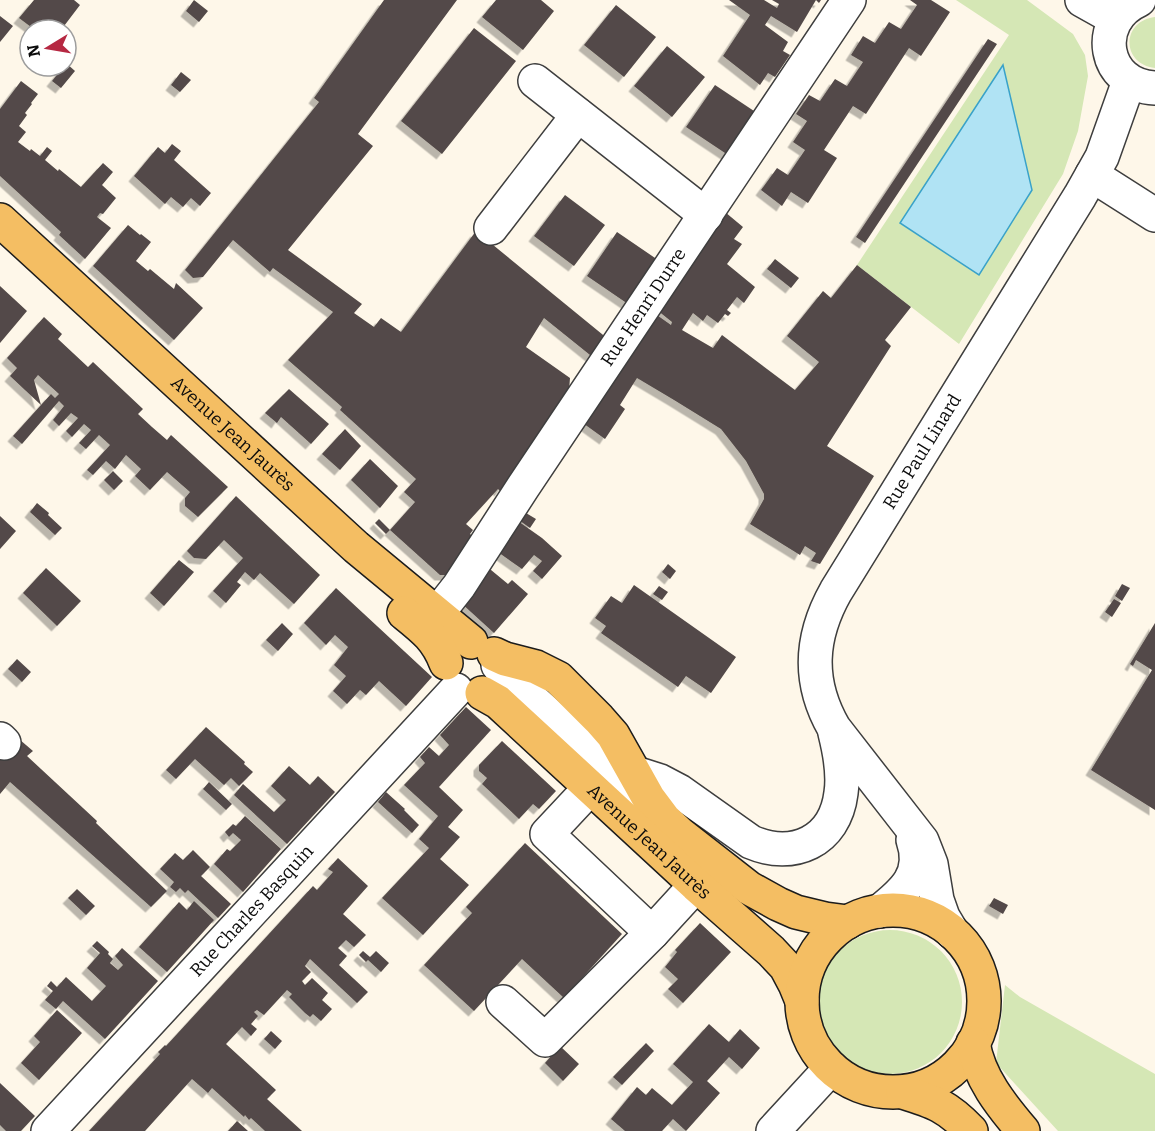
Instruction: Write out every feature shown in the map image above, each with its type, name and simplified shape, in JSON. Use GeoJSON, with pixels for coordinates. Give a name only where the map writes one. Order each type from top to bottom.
{"type":"FeatureCollection","features":[{"type":"Feature","properties":{"kind":"main road","name":"Avenue Jean Jaurès"},"geometry":{"type":"LineString","coordinates":[[0,220],[356,547],[417,599],[488,654],[536,666],[558,678],[607,727],[658,812],[685,838],[750,888],[770,900],[805,915],[848,922]]}},
{"type":"Feature","properties":{"kind":"main road","name":"Avenue Jean Jaurès"},"geometry":{"type":"LineString","coordinates":[[0,247],[345,563],[427,632],[461,682],[498,702],[778,958],[791,975],[802,1001]]}},
{"type":"Feature","properties":{"kind":"main road"},"geometry":{"type":"LineString","coordinates":[[463,644],[488,654],[498,674],[489,689],[461,682],[449,655],[463,644]]}},
{"type":"Feature","properties":{"kind":"main road"},"geometry":{"type":"LineString","coordinates":[[899,910],[918,914],[936,921],[952,932],[966,947],[980,974],[982,984],[983,1014],[974,1043],[961,1061],[944,1076],[925,1087],[903,1092],[870,1089],[849,1081],[831,1068],[811,1042],[802,1001],[807,970],[817,951],[831,935],[848,922],[880,911],[899,910]]}},
{"type":"Feature","properties":{"kind":"main road"},"geometry":{"type":"LineString","coordinates":[[974,1043],[977,1061],[983,1076],[1003,1107],[1023,1131]]}},
{"type":"Feature","properties":{"kind":"main road"},"geometry":{"type":"LineString","coordinates":[[903,1092],[944,1107],[971,1131]]}},
{"type":"Feature","properties":{"kind":"street","name":"Rue Henri Durre"},"geometry":{"type":"LineString","coordinates":[[436,614],[459,586],[849,0]]}},
{"type":"Feature","properties":{"kind":"street"},"geometry":{"type":"LineString","coordinates":[[1082,0],[1127,9],[1110,32],[1110,53],[1119,71],[1142,84]]}},
{"type":"Feature","properties":{"kind":"street"},"geometry":{"type":"LineString","coordinates":[[535,81],[706,215]]}},
{"type":"Feature","properties":{"kind":"street","name":"Rue Paul Linard"},"geometry":{"type":"LineString","coordinates":[[952,932],[937,900],[932,864],[922,841],[834,728],[823,706],[814,670],[819,630],[829,603],[1092,175],[1142,84]]}},
{"type":"Feature","properties":{"kind":"street"},"geometry":{"type":"LineString","coordinates":[[491,228],[578,115]]}},
{"type":"Feature","properties":{"kind":"street"},"geometry":{"type":"LineString","coordinates":[[1092,175],[1155,215]]}},
{"type":"Feature","properties":{"kind":"street","name":"Avenue Jean Jaurès"},"geometry":{"type":"LineString","coordinates":[[488,654],[509,679],[658,812]]}},
{"type":"Feature","properties":{"kind":"street","name":"Rue Charles Basquin"},"geometry":{"type":"LineString","coordinates":[[48,1131],[461,682]]}},
{"type":"Feature","properties":{"kind":"street"},"geometry":{"type":"LineString","coordinates":[[635,773],[678,790],[751,842],[777,850],[796,848],[812,842],[826,830],[836,815],[842,782],[842,765],[834,728]]}},
{"type":"Feature","properties":{"kind":"street"},"geometry":{"type":"LineString","coordinates":[[591,787],[547,834],[652,933]]}},
{"type":"Feature","properties":{"kind":"street","name":"Rue Paul Linard"},"geometry":{"type":"LineString","coordinates":[[880,911],[903,891],[914,873],[917,853],[906,822]]}},
{"type":"Feature","properties":{"kind":"street"},"geometry":{"type":"LineString","coordinates":[[503,1002],[545,1040],[652,933],[696,885]]}},
{"type":"Feature","properties":{"kind":"street"},"geometry":{"type":"LineString","coordinates":[[773,1131],[831,1068]]}},
{"type":"Feature","properties":{"kind":"green space"},"geometry":{"type":"Polygon","coordinates":[[[956,0],[1027,0],[1073,34],[1085,55],[1088,76],[1078,131],[1063,174],[959,344],[857,265],[1009,35],[956,0]]]}},
{"type":"Feature","properties":{"kind":"green space"},"geometry":{"type":"Polygon","coordinates":[[[1155,17],[1155,68],[1144,65],[1136,59],[1131,51],[1130,42],[1131,34],[1136,26],[1144,20],[1155,17]]]}},
{"type":"Feature","properties":{"kind":"green space"},"geometry":{"type":"Polygon","coordinates":[[[890,930],[917,936],[930,942],[941,951],[950,962],[956,975],[962,1002],[956,1029],[950,1042],[941,1053],[930,1062],[917,1068],[890,1074],[863,1068],[850,1062],[839,1053],[830,1042],[824,1029],[818,1002],[824,975],[830,962],[839,951],[850,942],[863,936],[890,930]]]}},
{"type":"Feature","properties":{"kind":"green space"},"geometry":{"type":"Polygon","coordinates":[[[1005,985],[1020,997],[1155,1074],[1155,1131],[1058,1131],[996,1063],[1005,985]]]}},
{"type":"Feature","properties":{"kind":"water"},"geometry":{"type":"Polygon","coordinates":[[[1003,65],[1032,190],[979,275],[900,223],[1003,65]]]}},
{"type":"Feature","properties":{"kind":"building"},"geometry":{"type":"Polygon","coordinates":[[[34,0],[74,0],[80,5],[70,18],[19,18],[34,0]]]}},
{"type":"Feature","properties":{"kind":"building"},"geometry":{"type":"Polygon","coordinates":[[[194,0],[208,11],[199,22],[186,11],[194,0]]]}},
{"type":"Feature","properties":{"kind":"building"},"geometry":{"type":"Polygon","coordinates":[[[384,0],[457,0],[358,134],[373,146],[288,250],[362,304],[354,313],[374,327],[381,318],[401,332],[476,231],[608,339],[595,359],[544,318],[526,347],[570,378],[569,391],[500,491],[498,489],[466,524],[473,530],[470,534],[475,538],[447,575],[440,575],[390,530],[415,502],[404,492],[416,479],[340,410],[342,407],[288,360],[333,312],[273,268],[270,272],[233,240],[203,277],[193,278],[185,270],[319,102],[314,98],[384,0]]]}},
{"type":"Feature","properties":{"kind":"building"},"geometry":{"type":"Polygon","coordinates":[[[496,0],[541,0],[554,11],[523,50],[482,17],[496,0]]]}},
{"type":"Feature","properties":{"kind":"building"},"geometry":{"type":"Polygon","coordinates":[[[729,0],[764,0],[777,8],[779,4],[772,0],[816,0],[797,32],[771,16],[765,25],[788,42],[783,51],[790,55],[775,77],[768,73],[760,85],[723,56],[750,15],[729,0]]]}},
{"type":"Feature","properties":{"kind":"building"},"geometry":{"type":"Polygon","coordinates":[[[910,0],[931,0],[950,12],[921,56],[909,48],[866,114],[853,106],[824,150],[837,158],[808,203],[791,192],[782,206],[761,190],[777,168],[788,175],[805,150],[793,142],[807,121],[796,114],[809,95],[820,101],[835,79],[847,86],[863,62],[851,55],[863,36],[875,43],[889,22],[901,29],[917,5],[910,0]]]}},
{"type":"Feature","properties":{"kind":"building"},"geometry":{"type":"Polygon","coordinates":[[[616,5],[656,37],[624,77],[584,45],[616,5]]]}},
{"type":"Feature","properties":{"kind":"building"},"geometry":{"type":"Polygon","coordinates":[[[0,16],[13,26],[0,42],[0,16]]]}},
{"type":"Feature","properties":{"kind":"building"},"geometry":{"type":"Polygon","coordinates":[[[474,28],[516,61],[442,154],[401,121],[474,28]]]}},
{"type":"Feature","properties":{"kind":"building"},"geometry":{"type":"Polygon","coordinates":[[[988,39],[997,44],[865,243],[856,237],[988,39]]]}},
{"type":"Feature","properties":{"kind":"building"},"geometry":{"type":"Polygon","coordinates":[[[667,46],[705,77],[672,117],[634,86],[667,46]]]}},
{"type":"Feature","properties":{"kind":"building"},"geometry":{"type":"Polygon","coordinates":[[[181,72],[191,80],[180,92],[171,85],[181,72]]]}},
{"type":"Feature","properties":{"kind":"building"},"geometry":{"type":"Polygon","coordinates":[[[54,78],[69,78],[61,88],[52,81],[54,78]]]}},
{"type":"Feature","properties":{"kind":"building"},"geometry":{"type":"Polygon","coordinates":[[[21,81],[38,94],[19,126],[26,132],[18,142],[40,156],[47,147],[52,151],[45,160],[81,187],[103,163],[113,172],[102,185],[116,198],[103,214],[100,213],[97,217],[111,228],[85,259],[59,235],[61,232],[0,176],[0,109],[21,81]]]}},
{"type":"Feature","properties":{"kind":"building"},"geometry":{"type":"Polygon","coordinates":[[[715,85],[757,113],[728,155],[686,127],[715,85]]]}},
{"type":"Feature","properties":{"kind":"building"},"geometry":{"type":"Polygon","coordinates":[[[172,144],[181,151],[174,160],[211,193],[200,206],[191,198],[183,207],[171,197],[165,204],[134,176],[158,147],[165,153],[172,144]]]}},
{"type":"Feature","properties":{"kind":"building"},"geometry":{"type":"Polygon","coordinates":[[[565,195],[605,225],[574,266],[534,236],[565,195]]]}},
{"type":"Feature","properties":{"kind":"building"},"geometry":{"type":"Polygon","coordinates":[[[725,212],[743,227],[734,239],[742,244],[727,264],[755,287],[744,303],[737,297],[727,310],[731,313],[728,316],[725,314],[718,323],[707,315],[703,321],[693,313],[682,330],[713,348],[722,335],[795,390],[819,362],[787,336],[823,291],[831,298],[857,265],[911,307],[885,340],[891,346],[827,446],[874,476],[820,564],[811,561],[816,553],[805,546],[800,555],[750,524],[764,499],[764,494],[746,461],[721,429],[674,400],[637,378],[620,405],[625,409],[605,439],[580,421],[654,313],[671,325],[672,322],[657,310],[725,212]]]}},
{"type":"Feature","properties":{"kind":"building"},"geometry":{"type":"Polygon","coordinates":[[[128,225],[151,242],[136,261],[148,271],[150,269],[174,289],[176,283],[203,308],[174,340],[93,266],[128,225]]]}},
{"type":"Feature","properties":{"kind":"building"},"geometry":{"type":"Polygon","coordinates":[[[617,232],[658,260],[628,304],[587,276],[617,232]]]}},
{"type":"Feature","properties":{"kind":"building"},"geometry":{"type":"Polygon","coordinates":[[[775,259],[799,278],[791,288],[767,269],[775,259]]]}},
{"type":"Feature","properties":{"kind":"building"},"geometry":{"type":"Polygon","coordinates":[[[0,286],[27,311],[0,343],[0,286]]]}},
{"type":"Feature","properties":{"kind":"building"},"geometry":{"type":"Polygon","coordinates":[[[44,317],[62,334],[58,339],[88,367],[93,362],[143,409],[138,414],[152,427],[167,440],[171,435],[228,487],[198,517],[185,506],[185,498],[190,492],[167,472],[150,490],[135,476],[141,469],[126,455],[115,469],[106,461],[93,475],[87,470],[110,445],[99,435],[86,449],[79,443],[91,430],[84,424],[72,437],[66,431],[78,418],[71,413],[59,426],[53,420],[64,406],[59,401],[22,444],[13,436],[41,405],[10,376],[17,368],[7,358],[44,317]],[[38,375],[34,380],[41,405],[51,394],[55,398],[59,394],[38,375]]]}},
{"type":"Feature","properties":{"kind":"building"},"geometry":{"type":"Polygon","coordinates":[[[289,389],[329,424],[311,444],[281,417],[277,423],[265,413],[289,389]]]}},
{"type":"Feature","properties":{"kind":"building"},"geometry":{"type":"Polygon","coordinates":[[[345,429],[361,446],[340,470],[322,454],[345,429]]]}},
{"type":"Feature","properties":{"kind":"building"},"geometry":{"type":"Polygon","coordinates":[[[370,459],[398,486],[380,508],[351,480],[370,459]]]}},
{"type":"Feature","properties":{"kind":"building"},"geometry":{"type":"Polygon","coordinates":[[[113,471],[123,481],[114,490],[104,480],[113,471]]]}},
{"type":"Feature","properties":{"kind":"building"},"geometry":{"type":"Polygon","coordinates":[[[236,496],[320,575],[294,604],[260,573],[254,580],[245,572],[237,582],[241,585],[226,603],[213,591],[243,558],[224,540],[206,559],[194,558],[187,551],[236,496]]]}},
{"type":"Feature","properties":{"kind":"building"},"geometry":{"type":"Polygon","coordinates":[[[37,503],[62,528],[55,535],[30,512],[37,503]]]}},
{"type":"Feature","properties":{"kind":"building"},"geometry":{"type":"Polygon","coordinates":[[[521,510],[536,519],[530,528],[516,518],[521,510]]]}},
{"type":"Feature","properties":{"kind":"building"},"geometry":{"type":"Polygon","coordinates":[[[0,516],[16,531],[0,549],[0,516]]]}},
{"type":"Feature","properties":{"kind":"building"},"geometry":{"type":"Polygon","coordinates":[[[379,519],[390,530],[386,534],[375,523],[379,519]]]}},
{"type":"Feature","properties":{"kind":"building"},"geometry":{"type":"Polygon","coordinates":[[[515,519],[562,556],[542,579],[533,571],[542,561],[534,555],[522,569],[495,550],[515,519]]]}},
{"type":"Feature","properties":{"kind":"building"},"geometry":{"type":"Polygon","coordinates":[[[179,560],[194,572],[164,606],[150,593],[179,560]]]}},
{"type":"Feature","properties":{"kind":"building"},"geometry":{"type":"Polygon","coordinates":[[[668,564],[676,571],[670,579],[662,572],[668,564]]]}},
{"type":"Feature","properties":{"kind":"building"},"geometry":{"type":"Polygon","coordinates":[[[485,565],[508,584],[512,580],[528,594],[494,633],[460,602],[485,565]]]}},
{"type":"Feature","properties":{"kind":"building"},"geometry":{"type":"Polygon","coordinates":[[[46,568],[81,601],[57,626],[23,593],[46,568]]]}},
{"type":"Feature","properties":{"kind":"building"},"geometry":{"type":"Polygon","coordinates":[[[1122,584],[1130,588],[1122,601],[1115,596],[1122,584]]]}},
{"type":"Feature","properties":{"kind":"building"},"geometry":{"type":"Polygon","coordinates":[[[634,585],[736,657],[711,693],[686,676],[678,687],[601,633],[606,626],[595,618],[611,596],[622,603],[634,585]]]}},
{"type":"Feature","properties":{"kind":"building"},"geometry":{"type":"Polygon","coordinates":[[[659,586],[668,592],[662,600],[653,594],[659,586]]]}},
{"type":"Feature","properties":{"kind":"building"},"geometry":{"type":"Polygon","coordinates":[[[336,588],[432,677],[406,706],[379,681],[366,695],[360,690],[347,704],[333,691],[346,676],[334,665],[348,647],[335,635],[326,645],[304,623],[336,588]]]}},
{"type":"Feature","properties":{"kind":"building"},"geometry":{"type":"Polygon","coordinates":[[[1114,599],[1121,603],[1112,617],[1105,612],[1114,599]]]}},
{"type":"Feature","properties":{"kind":"building"},"geometry":{"type":"Polygon","coordinates":[[[282,623],[293,634],[278,651],[266,640],[282,623]]]}},
{"type":"Feature","properties":{"kind":"building"},"geometry":{"type":"Polygon","coordinates":[[[1155,623],[1155,810],[1091,770],[1152,670],[1136,660],[1133,666],[1130,664],[1155,623]]]}},
{"type":"Feature","properties":{"kind":"building"},"geometry":{"type":"Polygon","coordinates":[[[17,659],[31,672],[22,682],[8,669],[17,659]]]}},
{"type":"Feature","properties":{"kind":"building"},"geometry":{"type":"Polygon","coordinates":[[[466,707],[491,730],[439,787],[463,810],[448,827],[460,837],[440,859],[469,885],[423,935],[382,898],[429,848],[419,839],[438,816],[404,785],[425,763],[420,757],[429,747],[439,756],[449,745],[440,735],[466,707]]]}},
{"type":"Feature","properties":{"kind":"building"},"geometry":{"type":"Polygon","coordinates":[[[206,727],[253,772],[239,786],[231,778],[224,785],[195,759],[176,779],[166,770],[206,727]]]}},
{"type":"Feature","properties":{"kind":"building"},"geometry":{"type":"Polygon","coordinates":[[[19,739],[33,751],[27,756],[167,891],[151,907],[10,782],[0,794],[0,760],[19,739]]]}},
{"type":"Feature","properties":{"kind":"building"},"geometry":{"type":"Polygon","coordinates":[[[502,741],[556,791],[539,809],[533,804],[519,819],[482,784],[487,778],[479,771],[479,765],[502,741]]]}},
{"type":"Feature","properties":{"kind":"building"},"geometry":{"type":"Polygon","coordinates":[[[289,766],[310,785],[318,776],[335,792],[287,844],[234,795],[243,784],[274,812],[286,800],[271,786],[289,766]]]}},
{"type":"Feature","properties":{"kind":"building"},"geometry":{"type":"Polygon","coordinates":[[[209,782],[232,804],[226,810],[203,789],[209,782]]]}},
{"type":"Feature","properties":{"kind":"building"},"geometry":{"type":"Polygon","coordinates":[[[386,792],[419,825],[412,833],[378,802],[386,792]]]}},
{"type":"Feature","properties":{"kind":"building"},"geometry":{"type":"Polygon","coordinates":[[[245,816],[281,849],[243,892],[214,864],[227,849],[230,851],[241,840],[233,833],[229,837],[225,832],[233,824],[236,826],[245,816]]]}},
{"type":"Feature","properties":{"kind":"building"},"geometry":{"type":"Polygon","coordinates":[[[525,843],[622,934],[564,998],[522,959],[474,1011],[424,965],[472,913],[466,907],[525,843]]]}},
{"type":"Feature","properties":{"kind":"building"},"geometry":{"type":"Polygon","coordinates":[[[193,850],[210,867],[201,876],[231,904],[218,918],[188,890],[185,893],[180,888],[176,892],[170,887],[174,882],[160,869],[175,853],[183,860],[193,850]]]}},
{"type":"Feature","properties":{"kind":"building"},"geometry":{"type":"Polygon","coordinates":[[[338,858],[368,886],[343,914],[366,935],[354,947],[346,940],[338,948],[347,956],[339,965],[368,992],[357,1003],[310,959],[305,966],[311,972],[302,981],[305,985],[312,978],[328,993],[322,1000],[332,1009],[321,1021],[313,1014],[310,1017],[305,1013],[289,997],[292,994],[287,990],[264,1015],[257,1010],[254,1012],[258,1016],[251,1024],[257,1029],[251,1036],[242,1027],[226,1044],[276,1090],[267,1099],[302,1131],[265,1131],[251,1118],[249,1120],[245,1115],[244,1117],[212,1088],[208,1093],[192,1079],[145,1131],[89,1131],[160,1054],[158,1052],[313,886],[317,890],[333,872],[328,869],[338,858]]]}},
{"type":"Feature","properties":{"kind":"building"},"geometry":{"type":"Polygon","coordinates":[[[77,889],[95,906],[86,915],[68,898],[77,889]]]}},
{"type":"Feature","properties":{"kind":"building"},"geometry":{"type":"Polygon","coordinates":[[[994,898],[1008,905],[1003,914],[989,906],[994,898]]]}},
{"type":"Feature","properties":{"kind":"building"},"geometry":{"type":"Polygon","coordinates":[[[194,901],[214,920],[167,972],[139,947],[179,902],[187,910],[194,901]]]}},
{"type":"Feature","properties":{"kind":"building"},"geometry":{"type":"Polygon","coordinates":[[[700,923],[731,952],[683,1003],[668,989],[678,979],[665,967],[677,952],[675,950],[700,923]]]}},
{"type":"Feature","properties":{"kind":"building"},"geometry":{"type":"Polygon","coordinates":[[[97,941],[109,952],[108,954],[113,959],[110,963],[118,970],[123,965],[115,956],[122,948],[158,981],[105,1039],[63,1001],[56,1009],[45,1000],[53,991],[47,986],[51,981],[57,987],[66,977],[92,1001],[106,986],[87,968],[100,953],[92,946],[97,941]]]}},
{"type":"Feature","properties":{"kind":"building"},"geometry":{"type":"Polygon","coordinates":[[[363,951],[370,957],[376,951],[389,963],[381,972],[359,955],[363,951]]]}},
{"type":"Feature","properties":{"kind":"building"},"geometry":{"type":"Polygon","coordinates":[[[57,1010],[82,1033],[39,1080],[21,1063],[40,1042],[34,1036],[57,1010]]]}},
{"type":"Feature","properties":{"kind":"building"},"geometry":{"type":"Polygon","coordinates":[[[709,1024],[729,1042],[740,1029],[760,1048],[742,1069],[729,1057],[707,1081],[720,1093],[686,1131],[673,1119],[662,1131],[625,1131],[611,1119],[637,1087],[646,1095],[652,1088],[672,1105],[693,1082],[673,1064],[709,1024]]]}},
{"type":"Feature","properties":{"kind":"building"},"geometry":{"type":"Polygon","coordinates":[[[271,1031],[282,1041],[275,1049],[264,1039],[271,1031]]]}},
{"type":"Feature","properties":{"kind":"building"},"geometry":{"type":"Polygon","coordinates":[[[646,1043],[654,1051],[622,1085],[613,1077],[646,1043]]]}},
{"type":"Feature","properties":{"kind":"building"},"geometry":{"type":"Polygon","coordinates":[[[560,1046],[579,1064],[563,1081],[545,1063],[560,1046]]]}},
{"type":"Feature","properties":{"kind":"building"},"geometry":{"type":"Polygon","coordinates":[[[0,1083],[35,1116],[21,1131],[6,1131],[0,1125],[0,1083]]]}},
{"type":"Feature","properties":{"kind":"building"},"geometry":{"type":"Polygon","coordinates":[[[237,1121],[248,1131],[228,1131],[237,1121]]]}}]}
